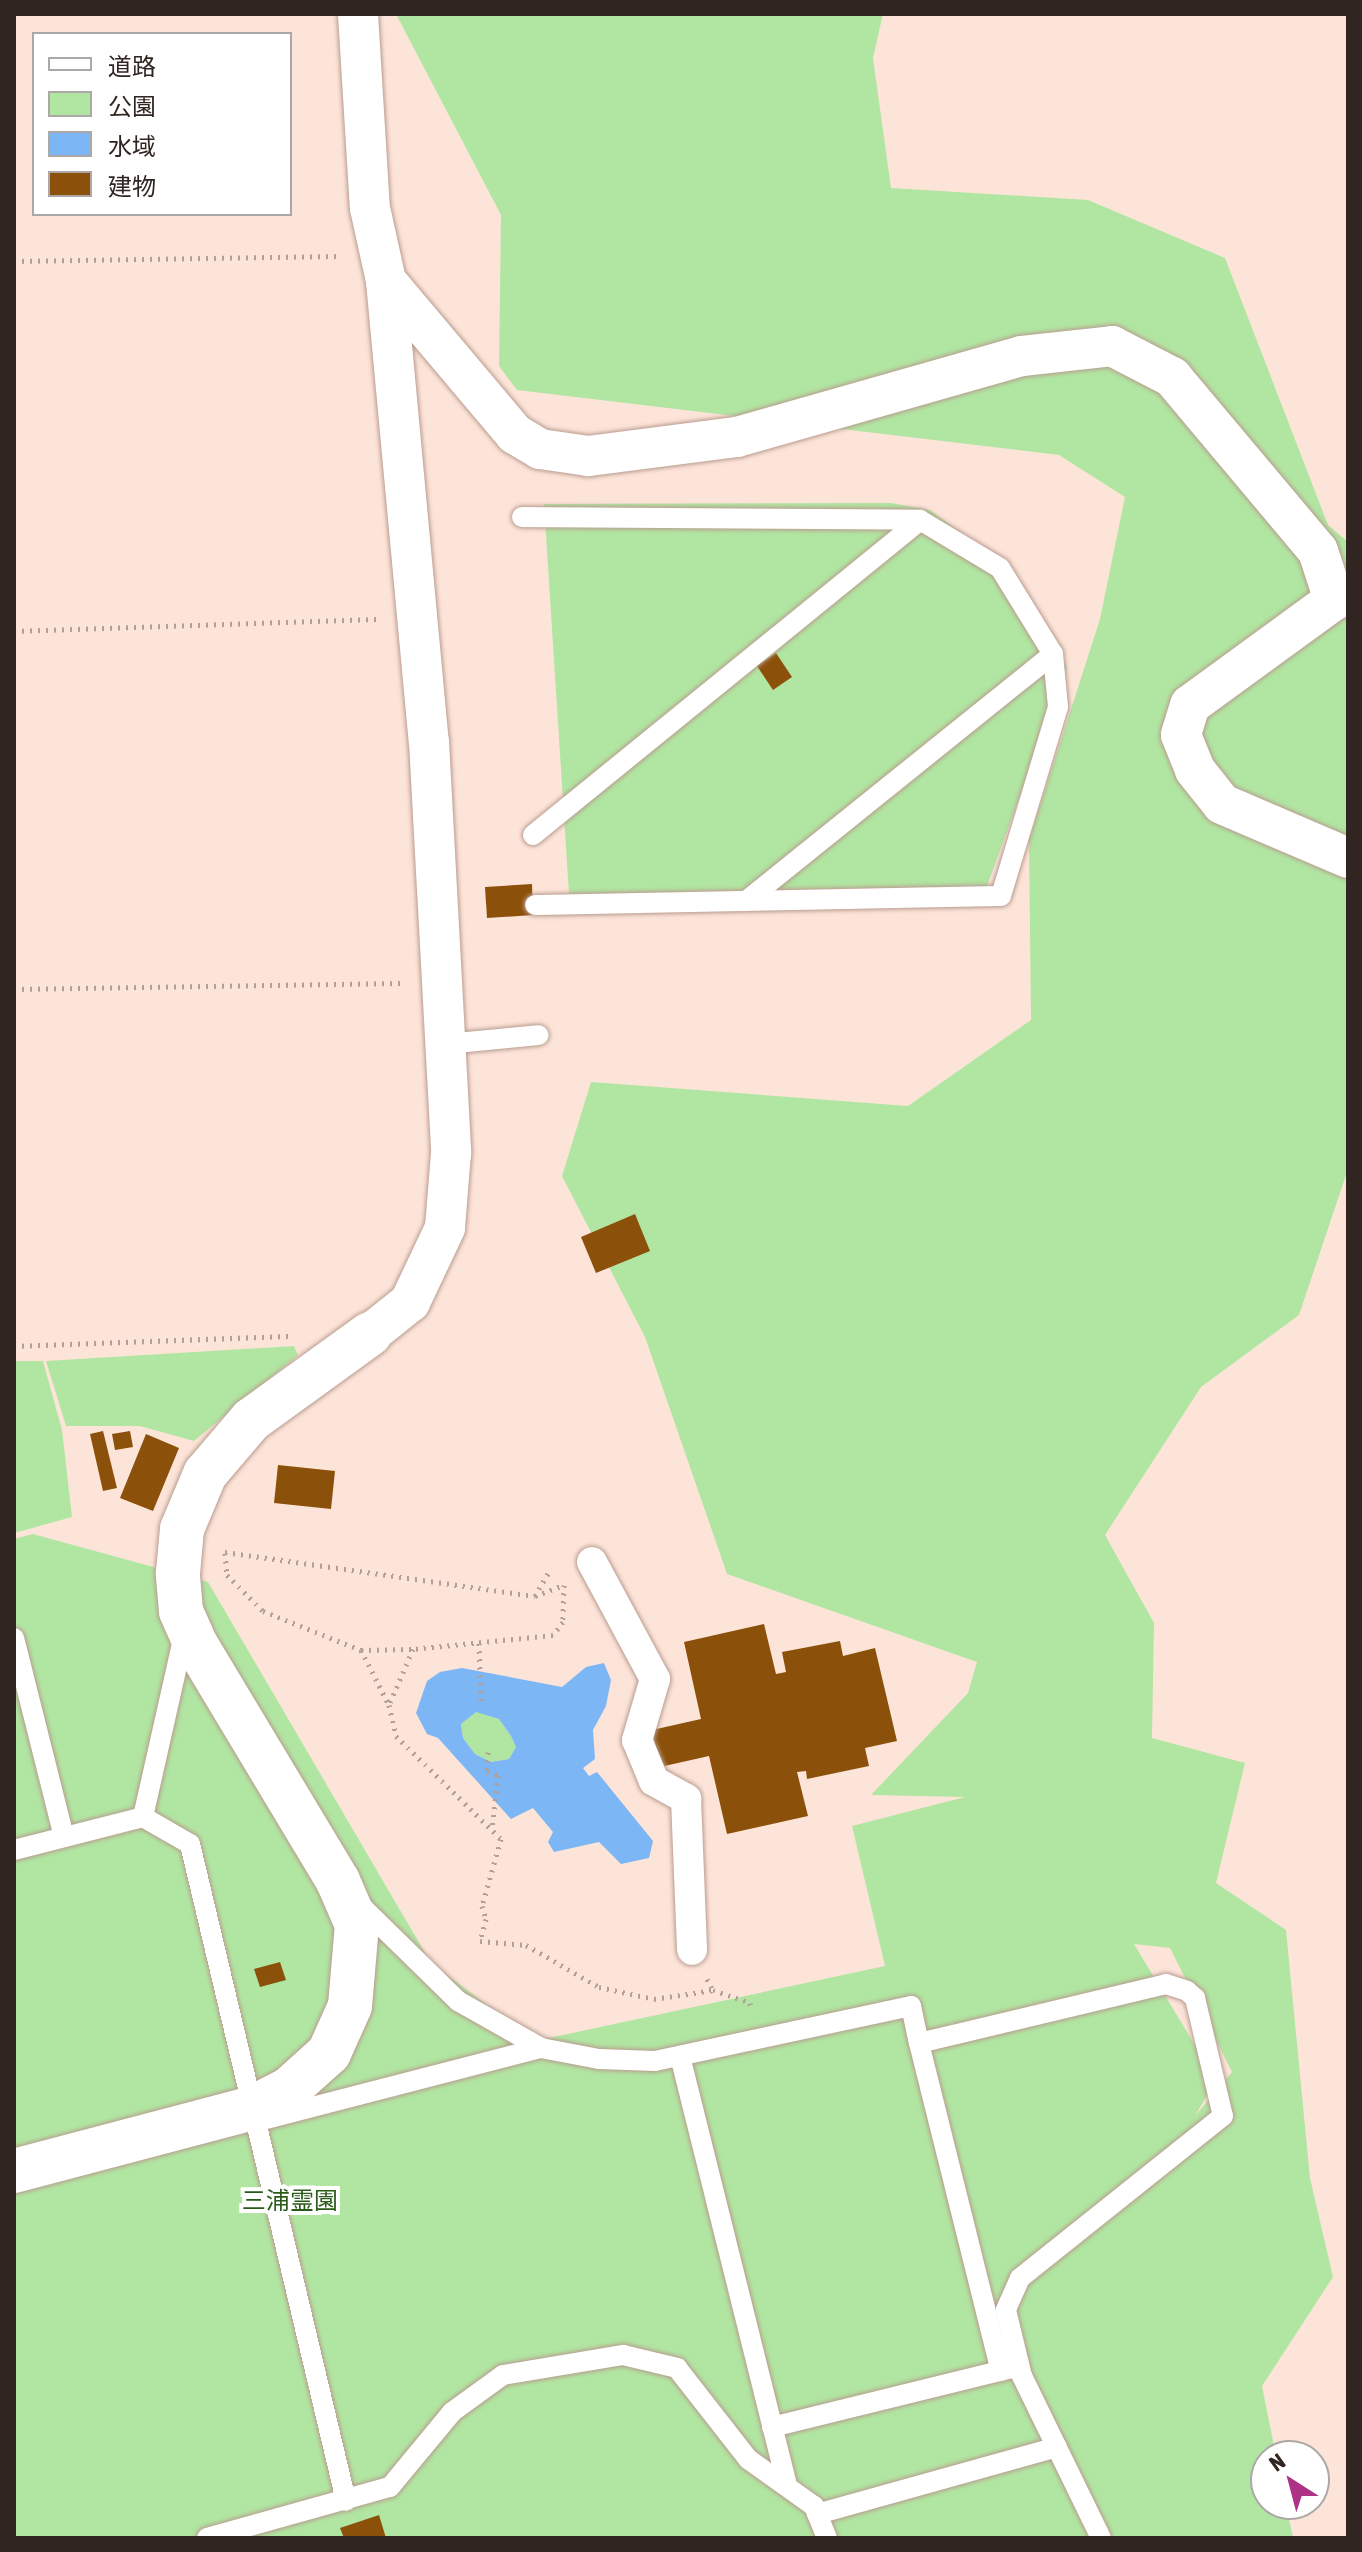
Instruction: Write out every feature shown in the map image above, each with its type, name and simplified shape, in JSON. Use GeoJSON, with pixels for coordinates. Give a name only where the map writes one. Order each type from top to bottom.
{"type":"FeatureCollection","features":[{"type":"Feature","properties":{"kind":"street"},"geometry":{"type":"LineString","coordinates":[[14,2171],[254,2115],[329,2053],[350,2006],[357,1925],[338,1881],[186,1623],[178,1573],[182,1529],[205,1474],[251,1420],[410,1302],[445,1228],[451,1153],[443,982],[418,617],[383,268],[370,208],[358,14]]}},
{"type":"Feature","properties":{"kind":"street"},"geometry":{"type":"LineString","coordinates":[[383,268],[515,434],[540,449],[588,456],[737,437],[1022,356],[1112,346],[1172,377],[1318,551],[1334,600],[1190,705],[1181,735],[1195,770],[1222,804],[1348,858]]}},
{"type":"Feature","properties":{"kind":"street"},"geometry":{"type":"LineString","coordinates":[[592,1562],[655,1679],[637,1740],[654,1781],[686,1799],[692,1950]]}},
{"type":"Feature","properties":{"kind":"lane"},"geometry":{"type":"LineString","coordinates":[[522,517],[920,520],[1000,568],[1053,654],[1058,707],[1001,896],[535,905]]}},
{"type":"Feature","properties":{"kind":"lane"},"geometry":{"type":"LineString","coordinates":[[533,835],[920,520]]}},
{"type":"Feature","properties":{"kind":"lane"},"geometry":{"type":"LineString","coordinates":[[746,901],[1053,654]]}},
{"type":"Feature","properties":{"kind":"lane"},"geometry":{"type":"LineString","coordinates":[[446,1044],[539,1035]]}},
{"type":"Feature","properties":{"kind":"lane"},"geometry":{"type":"LineString","coordinates":[[143,1817],[186,1623]]}},
{"type":"Feature","properties":{"kind":"lane"},"geometry":{"type":"LineString","coordinates":[[14,1638],[64,1837]]}},
{"type":"Feature","properties":{"kind":"lane"},"geometry":{"type":"LineString","coordinates":[[14,1850],[143,1817],[190,1844],[346,2501]]}},
{"type":"Feature","properties":{"kind":"lane"},"geometry":{"type":"LineString","coordinates":[[338,1881],[458,2001],[541,2048],[599,2059],[655,2061],[911,2006],[1010,2369],[1057,2447],[1101,2538]]}},
{"type":"Feature","properties":{"kind":"lane"},"geometry":{"type":"LineString","coordinates":[[919,2043],[1166,1984],[1195,1998],[1223,2116],[1020,2278],[1006,2310],[1010,2369]]}},
{"type":"Feature","properties":{"kind":"lane"},"geometry":{"type":"LineString","coordinates":[[254,2115],[541,2048]]}},
{"type":"Feature","properties":{"kind":"lane"},"geometry":{"type":"LineString","coordinates":[[680,2056],[786,2482]]}},
{"type":"Feature","properties":{"kind":"lane"},"geometry":{"type":"LineString","coordinates":[[207,2538],[390,2487],[452,2412],[503,2375],[623,2355],[677,2368],[748,2459],[786,2482],[817,2514],[827,2538]]}},
{"type":"Feature","properties":{"kind":"lane"},"geometry":{"type":"LineString","coordinates":[[772,2427],[1010,2369]]}},
{"type":"Feature","properties":{"kind":"lane"},"geometry":{"type":"LineString","coordinates":[[817,2514],[1057,2447]]}},
{"type":"Feature","properties":{"kind":"path"},"geometry":{"type":"LineString","coordinates":[[14,261],[383,268]]}},
{"type":"Feature","properties":{"kind":"path"},"geometry":{"type":"LineString","coordinates":[[14,631],[418,617]]}},
{"type":"Feature","properties":{"kind":"path"},"geometry":{"type":"LineString","coordinates":[[14,989],[443,982]]}},
{"type":"Feature","properties":{"kind":"path"},"geometry":{"type":"LineString","coordinates":[[14,1346],[370,1334]]}},
{"type":"Feature","properties":{"kind":"path"},"geometry":{"type":"LineString","coordinates":[[225,1552],[535,1596],[564,1585],[563,1622],[553,1635],[413,1649],[361,1650],[263,1611],[227,1575],[225,1552],[226,1540]]}},
{"type":"Feature","properties":{"kind":"path"},"geometry":{"type":"LineString","coordinates":[[535,1596],[550,1570]]}},
{"type":"Feature","properties":{"kind":"path"},"geometry":{"type":"LineString","coordinates":[[479,1643],[481,1705]]}},
{"type":"Feature","properties":{"kind":"path"},"geometry":{"type":"LineString","coordinates":[[389,1705],[413,1649]]}},
{"type":"Feature","properties":{"kind":"path"},"geometry":{"type":"LineString","coordinates":[[361,1650],[389,1705],[396,1736],[501,1839],[482,1906],[486,1919],[480,1941],[526,1945],[599,1987],[654,1999],[713,1990],[750,2003],[757,2038]]}},
{"type":"Feature","properties":{"kind":"path"},"geometry":{"type":"LineString","coordinates":[[488,1752],[487,1772],[498,1775],[491,1830]]}},
{"type":"Feature","properties":{"kind":"path"},"geometry":{"type":"LineString","coordinates":[[692,1950],[713,1990]]}},
{"type":"Feature","properties":{"kind":"green space","name":"三浦霊園"},"geometry":{"type":"Polygon","coordinates":[[[396,14],[883,14],[873,58],[891,188],[1088,200],[1225,258],[1328,525],[1348,542],[1348,1169],[1299,1315],[1201,1387],[1105,1535],[1154,1623],[1152,1738],[1245,1763],[1216,1883],[1286,1930],[1310,2178],[1333,2277],[1262,2386],[1273,2440],[1250,2440],[1250,2520],[1289,2520],[1293,2538],[14,2538],[14,1539],[33,1534],[208,1582],[431,1963],[535,2041],[885,1966],[852,1826],[965,1797],[871,1795],[968,1693],[977,1662],[727,1574],[645,1337],[562,1176],[591,1082],[908,1106],[1031,1020],[1029,840],[1100,619],[1125,497],[1059,455],[517,390],[499,366],[501,215],[396,14]],[[1134,1944],[1216,2080],[1195,2116],[1232,2072],[1170,1948],[1134,1944]]]}},
{"type":"Feature","properties":{"kind":"green space"},"geometry":{"type":"Polygon","coordinates":[[[891,503],[930,510],[1012,570],[1067,667],[987,886],[569,894],[544,504],[891,503]]]}},
{"type":"Feature","properties":{"kind":"green space"},"geometry":{"type":"Polygon","coordinates":[[[294,1346],[298,1355],[194,1441],[140,1426],[66,1426],[46,1361],[294,1346]]]}},
{"type":"Feature","properties":{"kind":"green space"},"geometry":{"type":"Polygon","coordinates":[[[14,1361],[43,1361],[62,1430],[72,1517],[14,1533],[14,1361]]]}},
{"type":"Feature","properties":{"kind":"green space"},"geometry":{"type":"Polygon","coordinates":[[[476,1711],[499,1719],[511,1736],[516,1747],[509,1759],[491,1762],[475,1754],[463,1738],[461,1724],[476,1711]]]}},
{"type":"Feature","properties":{"kind":"water"},"geometry":{"type":"Polygon","coordinates":[[[604,1663],[611,1680],[606,1706],[593,1730],[595,1759],[583,1768],[589,1776],[597,1772],[653,1841],[649,1858],[621,1864],[599,1842],[554,1852],[548,1842],[553,1832],[533,1808],[511,1819],[438,1738],[427,1734],[416,1713],[427,1681],[440,1672],[462,1668],[562,1687],[586,1667],[604,1663]],[[476,1712],[461,1724],[463,1738],[475,1754],[491,1762],[509,1759],[516,1747],[499,1719],[476,1712]]]}},
{"type":"Feature","properties":{"kind":"building"},"geometry":{"type":"Polygon","coordinates":[[[776,653],[792,677],[773,690],[757,666],[776,653]]]}},
{"type":"Feature","properties":{"kind":"building"},"geometry":{"type":"Polygon","coordinates":[[[532,884],[533,915],[487,918],[485,887],[532,884]]]}},
{"type":"Feature","properties":{"kind":"building"},"geometry":{"type":"Polygon","coordinates":[[[635,1214],[650,1251],[596,1273],[581,1237],[635,1214]]]}},
{"type":"Feature","properties":{"kind":"building"},"geometry":{"type":"Polygon","coordinates":[[[103,1431],[117,1488],[103,1491],[90,1434],[103,1431]]]}},
{"type":"Feature","properties":{"kind":"building"},"geometry":{"type":"Polygon","coordinates":[[[130,1431],[133,1447],[115,1450],[112,1434],[130,1431]]]}},
{"type":"Feature","properties":{"kind":"building"},"geometry":{"type":"Polygon","coordinates":[[[146,1434],[179,1448],[153,1511],[120,1498],[146,1434]]]}},
{"type":"Feature","properties":{"kind":"building"},"geometry":{"type":"Polygon","coordinates":[[[278,1465],[335,1471],[331,1509],[274,1503],[278,1465]]]}},
{"type":"Feature","properties":{"kind":"building"},"geometry":{"type":"Polygon","coordinates":[[[764,1624],[776,1674],[786,1672],[782,1652],[840,1641],[843,1656],[875,1648],[897,1741],[865,1748],[869,1766],[807,1779],[806,1771],[797,1772],[808,1816],[727,1834],[709,1756],[660,1767],[652,1730],[701,1719],[684,1642],[764,1624]]]}},
{"type":"Feature","properties":{"kind":"building"},"geometry":{"type":"Polygon","coordinates":[[[280,1962],[286,1980],[260,1987],[254,1969],[280,1962]]]}},
{"type":"Feature","properties":{"kind":"building"},"geometry":{"type":"Polygon","coordinates":[[[379,2515],[386,2538],[344,2538],[340,2528],[379,2515]]]}}]}
